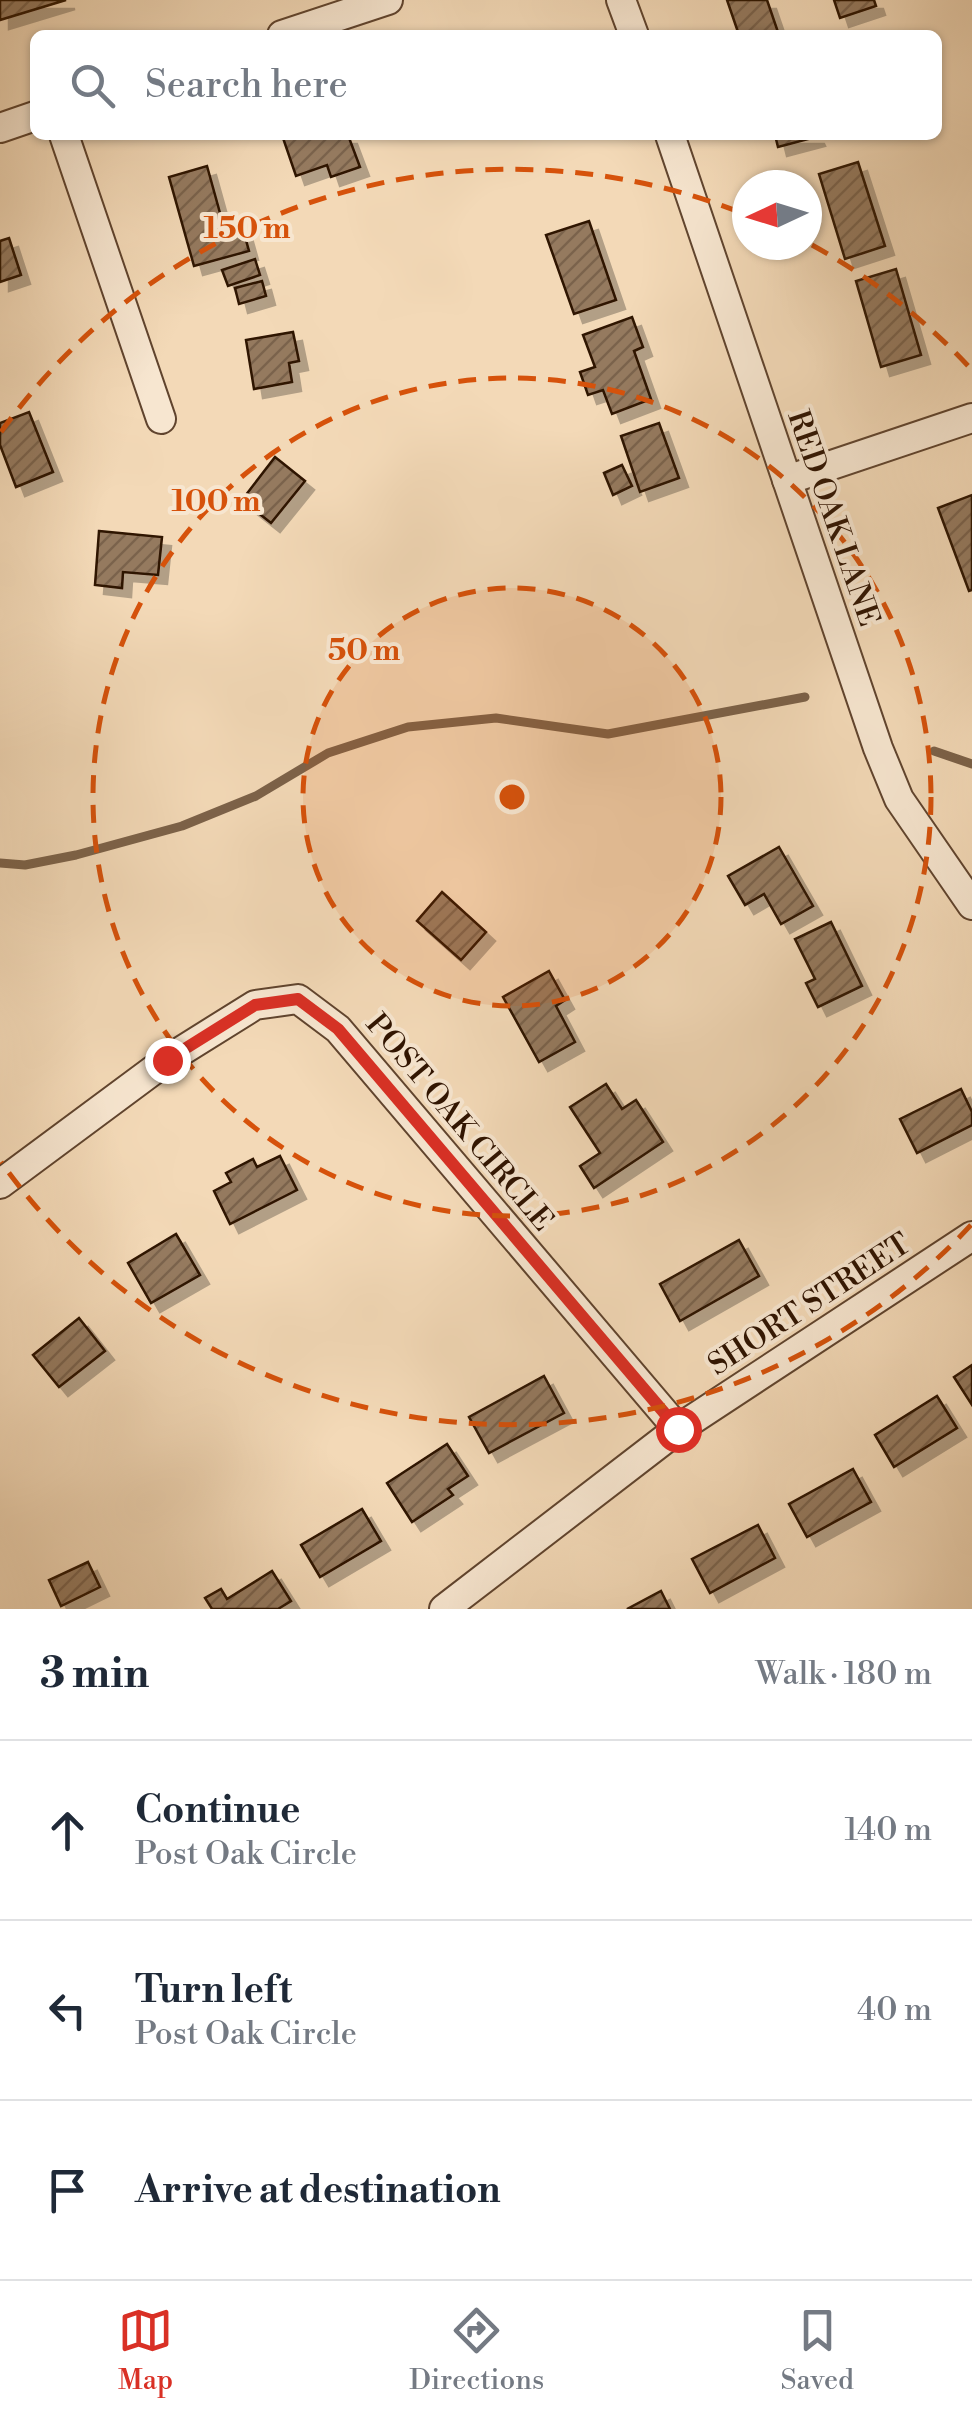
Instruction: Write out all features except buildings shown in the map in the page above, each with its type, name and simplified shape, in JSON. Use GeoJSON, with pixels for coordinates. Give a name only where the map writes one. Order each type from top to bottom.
{"type":"FeatureCollection","features":[{"type":"Feature","properties":{"kind":"street"},"geometry":{"type":"LineString","coordinates":[[297,30],[388,0]]}},
{"type":"Feature","properties":{"kind":"street"},"geometry":{"type":"LineString","coordinates":[[621,0],[632,30]]}},
{"type":"Feature","properties":{"kind":"street"},"geometry":{"type":"LineString","coordinates":[[0,128],[30,118]]}},
{"type":"Feature","properties":{"kind":"street"},"geometry":{"type":"LineString","coordinates":[[66,140],[161,419]]}},
{"type":"Feature","properties":{"kind":"street","name":"RED OAK LANE"},"geometry":{"type":"LineString","coordinates":[[672,140],[899,799],[972,905]]}},
{"type":"Feature","properties":{"kind":"street"},"geometry":{"type":"LineString","coordinates":[[786,480],[972,418]]}},
{"type":"Feature","properties":{"kind":"street","name":"POST OAK CIRCLE"},"geometry":{"type":"LineString","coordinates":[[0,1184],[167,1060],[255,1005],[298,999],[338,1029],[678,1429]]}},
{"type":"Feature","properties":{"kind":"street","name":"SHORT STREET"},"geometry":{"type":"LineString","coordinates":[[444,1609],[678,1429],[972,1236]]}},
{"type":"Feature","properties":{"kind":"waterway"},"geometry":{"type":"LineString","coordinates":[[0,863],[25,865],[76,855],[182,826],[256,796],[328,753],[408,727],[496,718],[608,734],[805,697]]}},
{"type":"Feature","properties":{"kind":"waterway"},"geometry":{"type":"LineString","coordinates":[[934,751],[972,764]]}},
{"type":"Feature","properties":{"kind":"route"},"geometry":{"type":"LineString","coordinates":[[167,1060],[255,1005],[298,999],[338,1029],[678,1429]]}}]}
